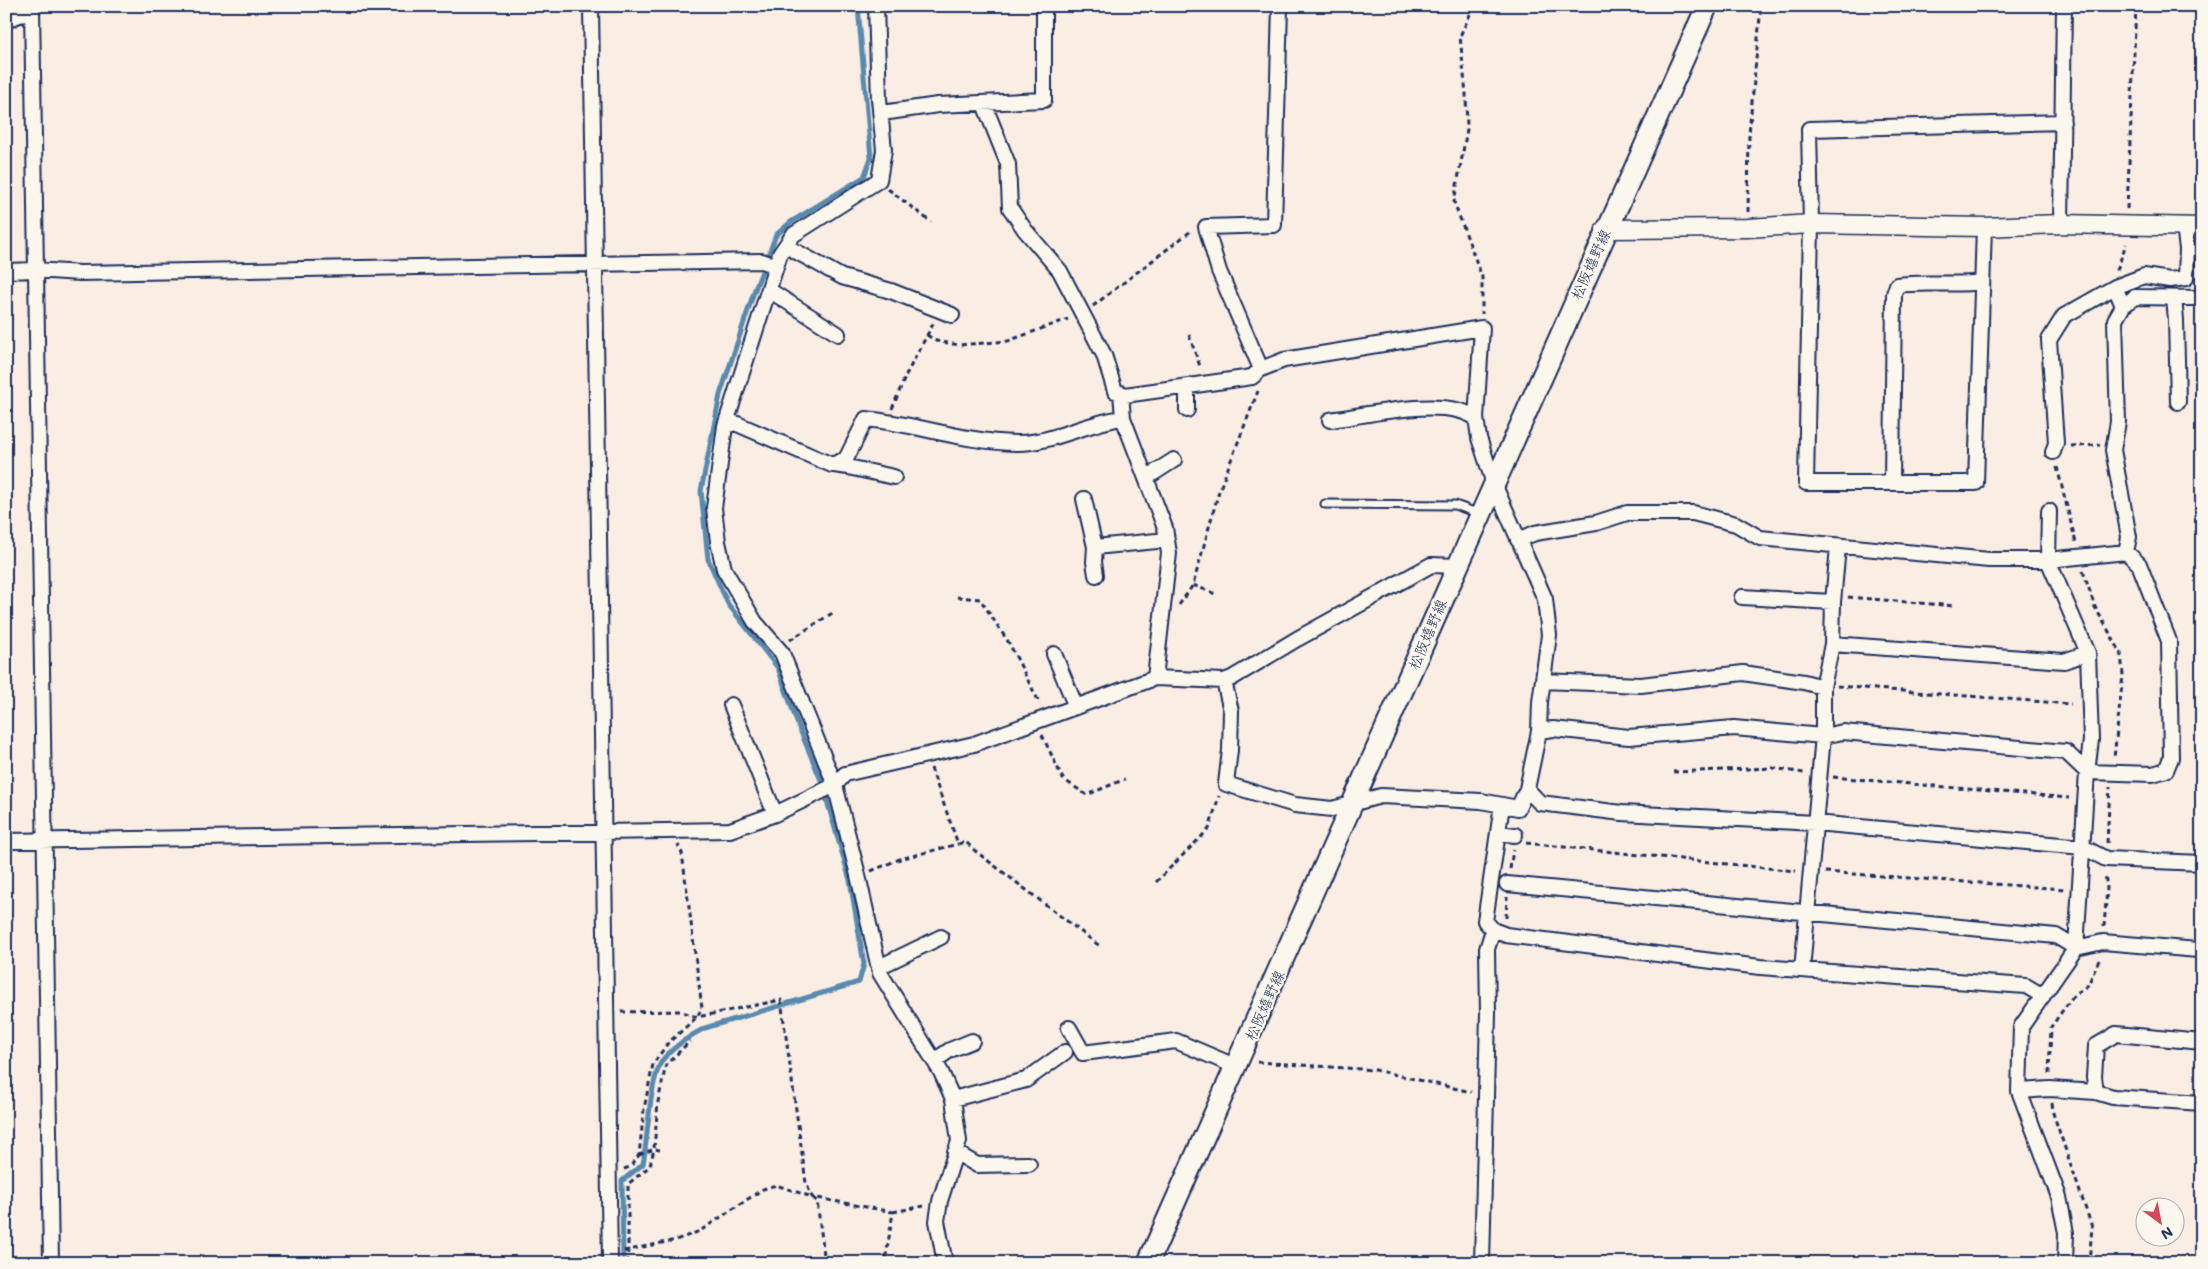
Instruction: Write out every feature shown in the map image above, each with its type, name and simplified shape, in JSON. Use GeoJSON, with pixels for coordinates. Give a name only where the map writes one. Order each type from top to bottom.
{"type":"FeatureCollection","features":[{"type":"Feature","properties":{"kind":"main road","name":"松阪嬉野線"},"geometry":{"type":"LineString","coordinates":[[1148,1263],[1353,804],[1605,229],[1707,6]]}},
{"type":"Feature","properties":{"kind":"street"},"geometry":{"type":"LineString","coordinates":[[591,6],[609,1257]]}},
{"type":"Feature","properties":{"kind":"street"},"geometry":{"type":"LineString","coordinates":[[876,6],[879,99],[882,112],[884,150],[879,180],[793,235],[786,246],[776,266],[725,426],[714,508],[718,542],[724,569],[755,622],[778,648],[793,676],[835,785],[858,875],[878,967],[934,1062],[953,1099],[959,1141],[939,1209],[938,1221],[945,1263]]}},
{"type":"Feature","properties":{"kind":"street"},"geometry":{"type":"LineString","coordinates":[[882,112],[938,106],[1044,100],[1044,6]]}},
{"type":"Feature","properties":{"kind":"street"},"geometry":{"type":"LineString","coordinates":[[1261,369],[1219,272],[1206,227],[1274,225],[1280,6]]}},
{"type":"Feature","properties":{"kind":"street"},"geometry":{"type":"LineString","coordinates":[[2062,224],[2064,6]]}},
{"type":"Feature","properties":{"kind":"street"},"geometry":{"type":"LineString","coordinates":[[6,21],[32,10],[51,1263]]}},
{"type":"Feature","properties":{"kind":"street"},"geometry":{"type":"LineString","coordinates":[[984,104],[1008,164],[1010,208],[1025,230],[1060,271],[1104,355],[1115,391],[1121,394],[1125,395],[1252,377],[1261,369],[1284,360],[1482,328],[1476,418],[1479,438],[1494,484],[1545,600],[1549,635],[1542,681],[1539,731],[1527,789],[1518,808],[1481,801],[1381,796],[1332,808],[1295,805],[1226,784],[1230,750],[1231,711],[1224,681]]}},
{"type":"Feature","properties":{"kind":"street"},"geometry":{"type":"LineString","coordinates":[[1984,226],[1976,483],[1806,483],[1811,224],[1809,129],[2063,122]]}},
{"type":"Feature","properties":{"kind":"street"},"geometry":{"type":"LineString","coordinates":[[1605,229],[1748,228],[1811,224],[1984,226],[2062,224],[2202,227]]}},
{"type":"Feature","properties":{"kind":"street"},"geometry":{"type":"LineString","coordinates":[[2053,452],[2056,443],[2049,340],[2064,316],[2115,288],[2144,276],[2170,280],[2186,278],[2187,249],[2184,227]]}},
{"type":"Feature","properties":{"kind":"street"},"geometry":{"type":"LineString","coordinates":[[786,246],[842,277],[891,291],[946,313]]}},
{"type":"Feature","properties":{"kind":"street"},"geometry":{"type":"LineString","coordinates":[[6,271],[36,270],[80,273],[762,261],[776,266]]}},
{"type":"Feature","properties":{"kind":"street"},"geometry":{"type":"LineString","coordinates":[[1892,483],[1894,294],[1897,285],[1911,283],[1966,284],[1982,282]]}},
{"type":"Feature","properties":{"kind":"street"},"geometry":{"type":"LineString","coordinates":[[2115,288],[2123,306]]}},
{"type":"Feature","properties":{"kind":"street"},"geometry":{"type":"LineString","coordinates":[[769,290],[838,334]]}},
{"type":"Feature","properties":{"kind":"street"},"geometry":{"type":"LineString","coordinates":[[2126,552],[2129,537],[2113,450],[2118,422],[2115,320],[2123,306],[2135,296],[2202,298]]}},
{"type":"Feature","properties":{"kind":"street"},"geometry":{"type":"LineString","coordinates":[[2174,298],[2178,402]]}},
{"type":"Feature","properties":{"kind":"street"},"geometry":{"type":"LineString","coordinates":[[1186,410],[1187,386]]}},
{"type":"Feature","properties":{"kind":"street"},"geometry":{"type":"LineString","coordinates":[[1121,394],[1123,418],[1166,528],[1169,554],[1155,678]]}},
{"type":"Feature","properties":{"kind":"street"},"geometry":{"type":"LineString","coordinates":[[1330,420],[1429,407],[1466,411],[1476,418]]}},
{"type":"Feature","properties":{"kind":"street"},"geometry":{"type":"LineString","coordinates":[[832,465],[846,459],[866,419],[887,421],[961,438],[1018,444],[1061,436],[1111,419],[1123,418]]}},
{"type":"Feature","properties":{"kind":"street"},"geometry":{"type":"LineString","coordinates":[[725,426],[734,423],[832,465],[894,477]]}},
{"type":"Feature","properties":{"kind":"street"},"geometry":{"type":"LineString","coordinates":[[1146,478],[1174,460]]}},
{"type":"Feature","properties":{"kind":"street"},"geometry":{"type":"LineString","coordinates":[[1084,499],[1095,547],[1094,562],[1096,575]]}},
{"type":"Feature","properties":{"kind":"street"},"geometry":{"type":"LineString","coordinates":[[2049,511],[2048,560],[2088,653],[2091,740],[2087,772],[2076,948],[2021,1028],[2019,1091],[2059,1197],[2066,1233],[2065,1263]]}},
{"type":"Feature","properties":{"kind":"street"},"geometry":{"type":"LineString","coordinates":[[1518,540],[1535,533],[1596,523],[1627,512],[1693,513],[1736,524],[1760,538],[1838,547],[1989,560],[2048,560],[2126,552],[2139,564],[2169,641],[2171,758],[2166,770],[2153,774],[2087,772],[2066,752],[1843,732],[1823,736],[1734,728],[1629,737],[1553,729],[1539,731]]}},
{"type":"Feature","properties":{"kind":"street"},"geometry":{"type":"LineString","coordinates":[[1095,547],[1167,540]]}},
{"type":"Feature","properties":{"kind":"street"},"geometry":{"type":"LineString","coordinates":[[1802,970],[1823,736],[1823,687],[1832,644],[1833,602],[1838,547]]}},
{"type":"Feature","properties":{"kind":"street"},"geometry":{"type":"LineString","coordinates":[[6,840],[730,830],[775,814],[835,785],[844,774],[974,744],[1155,678],[1224,681],[1431,565],[1457,566]]}},
{"type":"Feature","properties":{"kind":"street"},"geometry":{"type":"LineString","coordinates":[[1742,597],[1833,602]]}},
{"type":"Feature","properties":{"kind":"street"},"geometry":{"type":"LineString","coordinates":[[1832,644],[2064,661],[2088,653]]}},
{"type":"Feature","properties":{"kind":"street"},"geometry":{"type":"LineString","coordinates":[[1054,654],[1076,707]]}},
{"type":"Feature","properties":{"kind":"street"},"geometry":{"type":"LineString","coordinates":[[1542,681],[1641,685],[1743,673],[1804,682],[1823,687]]}},
{"type":"Feature","properties":{"kind":"street"},"geometry":{"type":"LineString","coordinates":[[732,706],[775,814]]}},
{"type":"Feature","properties":{"kind":"street"},"geometry":{"type":"LineString","coordinates":[[1527,789],[1540,803],[1604,810],[1815,823],[2083,847],[2106,859],[2202,863]]}},
{"type":"Feature","properties":{"kind":"street"},"geometry":{"type":"LineString","coordinates":[[1502,805],[1485,921],[1493,930],[1506,935],[1760,967],[2026,986],[2043,996]]}},
{"type":"Feature","properties":{"kind":"street"},"geometry":{"type":"LineString","coordinates":[[1498,833],[1515,835]]}},
{"type":"Feature","properties":{"kind":"street"},"geometry":{"type":"LineString","coordinates":[[1508,884],[1807,914],[2056,936],[2076,948],[2103,942],[2198,950]]}},
{"type":"Feature","properties":{"kind":"street"},"geometry":{"type":"LineString","coordinates":[[1482,1263],[1488,1013],[1487,949],[1493,930]]}},
{"type":"Feature","properties":{"kind":"street"},"geometry":{"type":"LineString","coordinates":[[878,967],[941,938]]}},
{"type":"Feature","properties":{"kind":"street"},"geometry":{"type":"LineString","coordinates":[[1069,1028],[1082,1053],[1176,1041],[1238,1064]]}},
{"type":"Feature","properties":{"kind":"street"},"geometry":{"type":"LineString","coordinates":[[2096,1092],[2094,1077],[2096,1046],[2116,1034],[2202,1042]]}},
{"type":"Feature","properties":{"kind":"street"},"geometry":{"type":"LineString","coordinates":[[934,1062],[950,1050],[972,1041]]}},
{"type":"Feature","properties":{"kind":"street"},"geometry":{"type":"LineString","coordinates":[[953,1099],[1026,1080],[1065,1052]]}},
{"type":"Feature","properties":{"kind":"street"},"geometry":{"type":"LineString","coordinates":[[2019,1091],[2050,1089],[2096,1092],[2113,1098],[2202,1103]]}},
{"type":"Feature","properties":{"kind":"street"},"geometry":{"type":"LineString","coordinates":[[955,1152],[977,1165],[1029,1164]]}},
{"type":"Feature","properties":{"kind":"lane"},"geometry":{"type":"LineString","coordinates":[[1325,504],[1455,505],[1480,514]]}},
{"type":"Feature","properties":{"kind":"path"},"geometry":{"type":"LineString","coordinates":[[1474,6],[1460,36],[1466,94],[1467,129],[1454,202],[1482,278],[1482,328]]}},
{"type":"Feature","properties":{"kind":"path"},"geometry":{"type":"LineString","coordinates":[[1748,228],[1749,134],[1761,6]]}},
{"type":"Feature","properties":{"kind":"path"},"geometry":{"type":"LineString","coordinates":[[2126,212],[2136,6]]}},
{"type":"Feature","properties":{"kind":"path"},"geometry":{"type":"LineString","coordinates":[[879,180],[931,222]]}},
{"type":"Feature","properties":{"kind":"path"},"geometry":{"type":"LineString","coordinates":[[2115,288],[2118,263],[2126,244]]}},
{"type":"Feature","properties":{"kind":"path"},"geometry":{"type":"LineString","coordinates":[[887,421],[906,375],[946,313]]}},
{"type":"Feature","properties":{"kind":"path"},"geometry":{"type":"LineString","coordinates":[[1189,334],[1202,370],[1202,384]]}},
{"type":"Feature","properties":{"kind":"path"},"geometry":{"type":"LineString","coordinates":[[1160,624],[1166,623],[1193,585],[1219,491],[1261,384],[1261,369]]}},
{"type":"Feature","properties":{"kind":"path"},"geometry":{"type":"LineString","coordinates":[[2053,452],[2064,447],[2114,445]]}},
{"type":"Feature","properties":{"kind":"path"},"geometry":{"type":"LineString","coordinates":[[1193,585],[1218,595]]}},
{"type":"Feature","properties":{"kind":"path"},"geometry":{"type":"LineString","coordinates":[[1833,602],[1846,597],[1955,606]]}},
{"type":"Feature","properties":{"kind":"path"},"geometry":{"type":"LineString","coordinates":[[778,648],[834,612]]}},
{"type":"Feature","properties":{"kind":"path"},"geometry":{"type":"LineString","coordinates":[[1823,687],[1835,686],[2071,704]]}},
{"type":"Feature","properties":{"kind":"path"},"geometry":{"type":"LineString","coordinates":[[927,755],[958,844]]}},
{"type":"Feature","properties":{"kind":"path"},"geometry":{"type":"LineString","coordinates":[[1673,772],[1773,768],[1819,776],[2069,798]]}},
{"type":"Feature","properties":{"kind":"path"},"geometry":{"type":"LineString","coordinates":[[1156,882],[1209,829],[1220,795],[1226,784]]}},
{"type":"Feature","properties":{"kind":"path"},"geometry":{"type":"LineString","coordinates":[[639,1155],[644,1109],[653,1064],[668,1043],[697,1017],[702,1008],[682,853],[670,831]]}},
{"type":"Feature","properties":{"kind":"path"},"geometry":{"type":"LineString","coordinates":[[1515,835],[1515,842],[1810,871],[2064,888]]}},
{"type":"Feature","properties":{"kind":"path"},"geometry":{"type":"LineString","coordinates":[[858,875],[886,866],[900,859],[966,842],[1034,898],[1102,947]]}},
{"type":"Feature","properties":{"kind":"path"},"geometry":{"type":"LineString","coordinates":[[606,1012],[680,1011],[697,1017],[781,1000],[806,1183],[812,1197],[817,1201],[825,1263]]}},
{"type":"Feature","properties":{"kind":"path"},"geometry":{"type":"LineString","coordinates":[[628,1263],[628,1184],[650,1166],[654,1149],[658,1102],[666,1065],[690,1041]]}},
{"type":"Feature","properties":{"kind":"path"},"geometry":{"type":"LineString","coordinates":[[1238,1064],[1375,1070],[1486,1096]]}},
{"type":"Feature","properties":{"kind":"path"},"geometry":{"type":"LineString","coordinates":[[608,1175],[630,1166],[639,1155],[654,1149],[660,1150]]}},
{"type":"Feature","properties":{"kind":"path"},"geometry":{"type":"LineString","coordinates":[[609,1257],[676,1240],[700,1231],[763,1189],[776,1185],[812,1197],[893,1212],[925,1206],[939,1209]]}},
{"type":"Feature","properties":{"kind":"path"},"geometry":{"type":"LineString","coordinates":[[885,1263],[893,1212]]}},
{"type":"Feature","properties":{"kind":"waterway"},"geometry":{"type":"LineString","coordinates":[[623,1263],[622,1181],[643,1164],[652,1093],[659,1067],[664,1058],[683,1041],[705,1028],[859,982],[864,964],[850,880],[821,780],[798,725],[778,668],[728,604],[708,559],[701,491],[720,395],[754,292],[776,235],[791,222],[864,177],[871,158],[858,6]]}}]}
